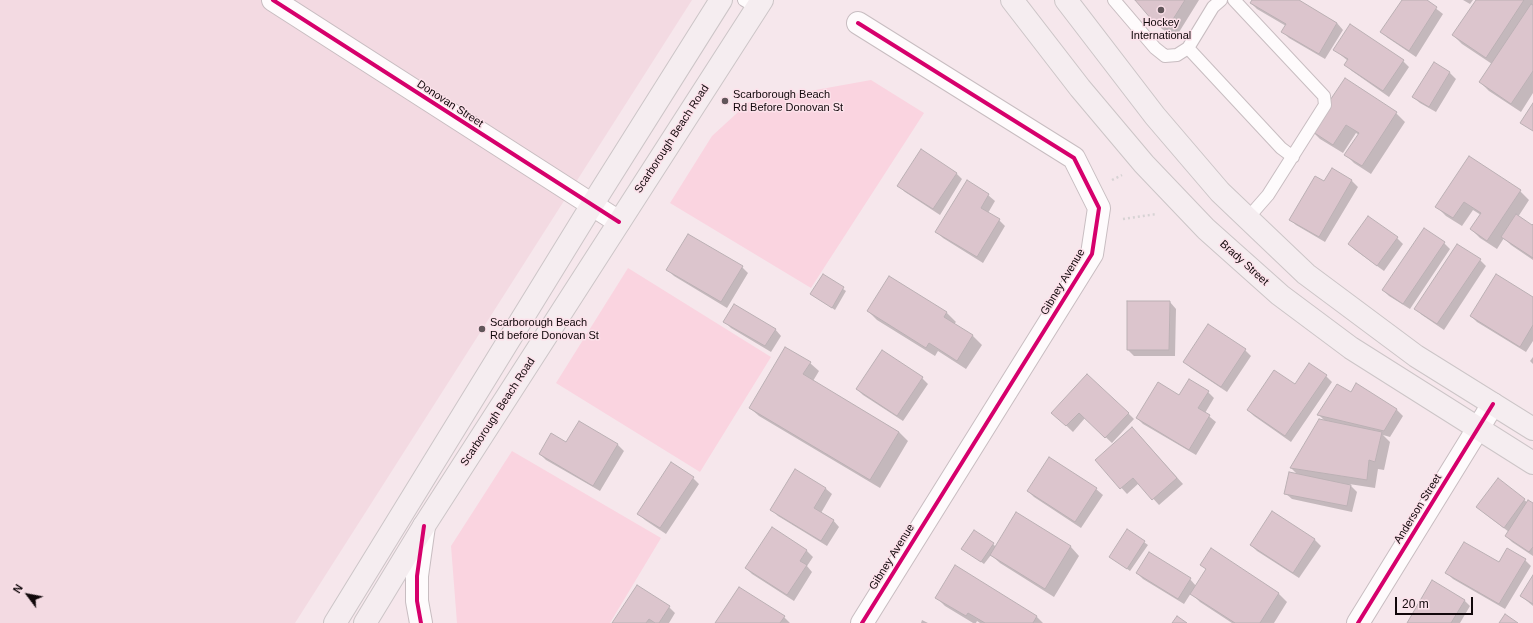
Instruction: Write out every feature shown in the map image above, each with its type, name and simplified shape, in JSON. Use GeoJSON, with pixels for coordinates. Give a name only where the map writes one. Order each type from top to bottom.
{"type":"FeatureCollection","features":[{"type":"Feature","properties":{"kind":"main road"},"geometry":{"type":"LineString","coordinates":[[335,623],[592,205],[721,0]]}},
{"type":"Feature","properties":{"kind":"main road","name":"Brady Street"},"geometry":{"type":"LineString","coordinates":[[1012,0],[1080,88],[1144,164],[1206,229],[1280,295],[1351,348],[1533,463]]}},
{"type":"Feature","properties":{"kind":"main road"},"geometry":{"type":"LineString","coordinates":[[1066,0],[1155,116],[1220,192],[1246,219],[1306,274],[1416,356],[1533,429]]}},
{"type":"Feature","properties":{"kind":"main road","name":"Scarborough Beach Road"},"geometry":{"type":"LineString","coordinates":[[365,623],[424,526],[619,222],[754,3]]}},
{"type":"Feature","properties":{"kind":"street","name":"Donovan Street"},"geometry":{"type":"LineString","coordinates":[[273,0],[619,222]]}},
{"type":"Feature","properties":{"kind":"street","name":"Gibney Avenue"},"geometry":{"type":"LineString","coordinates":[[858,23],[1074,158],[1099,208],[1092,254],[862,623]]}},
{"type":"Feature","properties":{"kind":"street","name":"Anderson Street"},"geometry":{"type":"LineString","coordinates":[[1358,623],[1492,404]]}},
{"type":"Feature","properties":{"kind":"street"},"geometry":{"type":"LineString","coordinates":[[421,623],[416,601],[417,576],[424,526]]}},
{"type":"Feature","properties":{"kind":"lane"},"geometry":{"type":"LineString","coordinates":[[1114,0],[1155,48],[1165,56],[1177,55],[1188,48],[1213,7],[1221,0]]}},
{"type":"Feature","properties":{"kind":"lane"},"geometry":{"type":"LineString","coordinates":[[1234,0],[1324,96],[1325,105],[1268,195],[1246,219]]}},
{"type":"Feature","properties":{"kind":"lane"},"geometry":{"type":"LineString","coordinates":[[1188,48],[1281,148],[1293,157]]}},
{"type":"Feature","properties":{"kind":"path"},"geometry":{"type":"LineString","coordinates":[[1090,191],[1144,164]]}},
{"type":"Feature","properties":{"kind":"path"},"geometry":{"type":"LineString","coordinates":[[1096,223],[1188,209]]}},
{"type":"Feature","properties":{"kind":"shaded area"},"geometry":{"type":"Polygon","coordinates":[[[0,0],[692,0],[295,623],[0,623],[0,0]]]}},
{"type":"Feature","properties":{"kind":"shaded area"},"geometry":{"type":"Polygon","coordinates":[[[871,80],[924,113],[811,288],[670,203],[712,136],[749,102],[871,80]]]}},
{"type":"Feature","properties":{"kind":"shaded area"},"geometry":{"type":"Polygon","coordinates":[[[628,268],[771,357],[700,472],[556,383],[628,268]]]}},
{"type":"Feature","properties":{"kind":"shaded area"},"geometry":{"type":"Polygon","coordinates":[[[512,451],[661,538],[610,623],[457,623],[451,546],[512,451]]]}},
{"type":"Feature","properties":{"kind":"building","name":"Hockey International"},"geometry":{"type":"Polygon","coordinates":[[[1135,0],[1185,0],[1167,29],[1152,20],[1135,0]]]}},
{"type":"Feature","properties":{"kind":"building"},"geometry":{"type":"Polygon","coordinates":[[[1252,0],[1299,0],[1337,23],[1319,54],[1281,32],[1286,24],[1250,3],[1252,0]]]}},
{"type":"Feature","properties":{"kind":"building"},"geometry":{"type":"Polygon","coordinates":[[[1402,0],[1427,0],[1437,7],[1409,51],[1380,32],[1402,0]]]}},
{"type":"Feature","properties":{"kind":"building"},"geometry":{"type":"Polygon","coordinates":[[[1476,0],[1524,0],[1486,58],[1452,35],[1476,0]]]}},
{"type":"Feature","properties":{"kind":"building"},"geometry":{"type":"Polygon","coordinates":[[[1531,4],[1533,5],[1533,71],[1511,104],[1479,82],[1531,4]]]}},
{"type":"Feature","properties":{"kind":"building"},"geometry":{"type":"Polygon","coordinates":[[[1350,24],[1404,60],[1383,91],[1344,65],[1348,59],[1333,50],[1350,24]]]}},
{"type":"Feature","properties":{"kind":"building"},"geometry":{"type":"Polygon","coordinates":[[[1434,62],[1450,72],[1429,107],[1412,97],[1434,62]]]}},
{"type":"Feature","properties":{"kind":"building"},"geometry":{"type":"Polygon","coordinates":[[[1345,78],[1397,112],[1362,166],[1344,155],[1359,133],[1346,125],[1333,145],[1310,130],[1345,78]]]}},
{"type":"Feature","properties":{"kind":"building"},"geometry":{"type":"Polygon","coordinates":[[[1533,103],[1533,131],[1520,123],[1533,103]]]}},
{"type":"Feature","properties":{"kind":"building"},"geometry":{"type":"Polygon","coordinates":[[[921,149],[957,173],[933,209],[897,186],[921,149]]]}},
{"type":"Feature","properties":{"kind":"building"},"geometry":{"type":"Polygon","coordinates":[[[1469,156],[1521,190],[1487,241],[1470,229],[1481,213],[1464,202],[1453,218],[1435,207],[1469,156]]]}},
{"type":"Feature","properties":{"kind":"building"},"geometry":{"type":"Polygon","coordinates":[[[1332,168],[1352,180],[1319,237],[1289,220],[1315,176],[1324,181],[1332,168]]]}},
{"type":"Feature","properties":{"kind":"building"},"geometry":{"type":"Polygon","coordinates":[[[967,180],[989,194],[981,208],[1000,219],[977,257],[935,232],[967,180]]]}},
{"type":"Feature","properties":{"kind":"building"},"geometry":{"type":"Polygon","coordinates":[[[1516,214],[1532,225],[1533,224],[1533,258],[1501,237],[1516,214]]]}},
{"type":"Feature","properties":{"kind":"building"},"geometry":{"type":"Polygon","coordinates":[[[1368,216],[1398,237],[1377,266],[1348,244],[1368,216]]]}},
{"type":"Feature","properties":{"kind":"building"},"geometry":{"type":"Polygon","coordinates":[[[1424,228],[1445,242],[1403,304],[1382,290],[1424,228]]]}},
{"type":"Feature","properties":{"kind":"building"},"geometry":{"type":"Polygon","coordinates":[[[688,234],[743,266],[721,302],[666,270],[688,234]]]}},
{"type":"Feature","properties":{"kind":"building"},"geometry":{"type":"Polygon","coordinates":[[[1457,244],[1481,259],[1437,324],[1414,309],[1457,244]]]}},
{"type":"Feature","properties":{"kind":"building"},"geometry":{"type":"Polygon","coordinates":[[[823,274],[844,287],[832,308],[810,294],[823,274]]]}},
{"type":"Feature","properties":{"kind":"building"},"geometry":{"type":"Polygon","coordinates":[[[1496,274],[1533,297],[1533,325],[1520,347],[1470,316],[1496,274]]]}},
{"type":"Feature","properties":{"kind":"building"},"geometry":{"type":"Polygon","coordinates":[[[889,276],[947,312],[944,317],[973,335],[957,361],[929,343],[926,348],[867,311],[889,276]]]}},
{"type":"Feature","properties":{"kind":"building"},"geometry":{"type":"Polygon","coordinates":[[[1127,301],[1170,301],[1169,350],[1127,350],[1127,301]]]}},
{"type":"Feature","properties":{"kind":"building"},"geometry":{"type":"Polygon","coordinates":[[[734,304],[776,329],[765,346],[723,322],[734,304]]]}},
{"type":"Feature","properties":{"kind":"building"},"geometry":{"type":"Polygon","coordinates":[[[1208,324],[1246,349],[1221,387],[1183,362],[1208,324]]]}},
{"type":"Feature","properties":{"kind":"building"},"geometry":{"type":"Polygon","coordinates":[[[785,347],[811,362],[803,374],[899,432],[870,480],[749,408],[785,347]]]}},
{"type":"Feature","properties":{"kind":"building"},"geometry":{"type":"Polygon","coordinates":[[[882,350],[923,377],[897,416],[856,389],[882,350]]]}},
{"type":"Feature","properties":{"kind":"building"},"geometry":{"type":"Polygon","coordinates":[[[1309,363],[1327,375],[1285,436],[1247,410],[1274,370],[1295,384],[1309,363]]]}},
{"type":"Feature","properties":{"kind":"building"},"geometry":{"type":"Polygon","coordinates":[[[1087,374],[1129,413],[1105,438],[1079,413],[1066,426],[1051,413],[1087,374]]]}},
{"type":"Feature","properties":{"kind":"building"},"geometry":{"type":"Polygon","coordinates":[[[1189,379],[1209,391],[1198,408],[1210,415],[1189,450],[1136,418],[1158,382],[1179,395],[1189,379]]]}},
{"type":"Feature","properties":{"kind":"building"},"geometry":{"type":"Polygon","coordinates":[[[1356,383],[1397,409],[1384,431],[1317,415],[1337,384],[1351,392],[1356,383]]]}},
{"type":"Feature","properties":{"kind":"building"},"geometry":{"type":"Polygon","coordinates":[[[1319,419],[1382,432],[1375,462],[1369,460],[1367,480],[1290,468],[1319,419]]]}},
{"type":"Feature","properties":{"kind":"building"},"geometry":{"type":"Polygon","coordinates":[[[579,421],[618,444],[593,486],[539,454],[551,433],[566,442],[579,421]]]}},
{"type":"Feature","properties":{"kind":"building"},"geometry":{"type":"Polygon","coordinates":[[[1132,427],[1177,478],[1152,500],[1133,478],[1120,489],[1095,460],[1132,427]]]}},
{"type":"Feature","properties":{"kind":"building"},"geometry":{"type":"Polygon","coordinates":[[[1049,457],[1097,488],[1075,522],[1027,491],[1049,457]]]}},
{"type":"Feature","properties":{"kind":"building"},"geometry":{"type":"Polygon","coordinates":[[[671,462],[694,477],[660,528],[637,514],[671,462]]]}},
{"type":"Feature","properties":{"kind":"building"},"geometry":{"type":"Polygon","coordinates":[[[795,469],[826,488],[814,508],[834,520],[821,541],[770,510],[795,469]]]}},
{"type":"Feature","properties":{"kind":"building"},"geometry":{"type":"Polygon","coordinates":[[[1289,472],[1351,485],[1347,506],[1284,494],[1289,472]]]}},
{"type":"Feature","properties":{"kind":"building"},"geometry":{"type":"Polygon","coordinates":[[[1498,478],[1525,499],[1504,528],[1476,507],[1498,478]]]}},
{"type":"Feature","properties":{"kind":"building"},"geometry":{"type":"Polygon","coordinates":[[[1528,500],[1533,503],[1533,547],[1529,552],[1505,536],[1528,500]]]}},
{"type":"Feature","properties":{"kind":"building"},"geometry":{"type":"Polygon","coordinates":[[[1272,511],[1315,539],[1293,573],[1250,545],[1272,511]]]}},
{"type":"Feature","properties":{"kind":"building"},"geometry":{"type":"Polygon","coordinates":[[[1016,512],[1071,546],[1045,589],[990,555],[1016,512]]]}},
{"type":"Feature","properties":{"kind":"building"},"geometry":{"type":"Polygon","coordinates":[[[772,527],[807,550],[800,561],[807,565],[787,595],[745,568],[772,527]]]}},
{"type":"Feature","properties":{"kind":"building"},"geometry":{"type":"Polygon","coordinates":[[[1127,529],[1145,541],[1127,569],[1109,557],[1127,529]]]}},
{"type":"Feature","properties":{"kind":"building"},"geometry":{"type":"Polygon","coordinates":[[[974,530],[994,543],[981,562],[961,549],[974,530]]]}},
{"type":"Feature","properties":{"kind":"building"},"geometry":{"type":"Polygon","coordinates":[[[1464,542],[1499,562],[1507,548],[1526,559],[1499,604],[1445,573],[1464,542]]]}},
{"type":"Feature","properties":{"kind":"building"},"geometry":{"type":"Polygon","coordinates":[[[1211,548],[1279,593],[1260,623],[1235,623],[1190,594],[1206,569],[1200,565],[1211,548]]]}},
{"type":"Feature","properties":{"kind":"building"},"geometry":{"type":"Polygon","coordinates":[[[1149,552],[1191,578],[1178,599],[1136,573],[1149,552]]]}},
{"type":"Feature","properties":{"kind":"building"},"geometry":{"type":"Polygon","coordinates":[[[955,565],[1037,616],[1033,623],[985,623],[968,613],[966,616],[935,598],[955,565]]]}},
{"type":"Feature","properties":{"kind":"building"},"geometry":{"type":"Polygon","coordinates":[[[1533,575],[1533,604],[1520,596],[1533,575]]]}},
{"type":"Feature","properties":{"kind":"building"},"geometry":{"type":"Polygon","coordinates":[[[1432,580],[1465,600],[1451,623],[1407,623],[1432,580]]]}},
{"type":"Feature","properties":{"kind":"building"},"geometry":{"type":"Polygon","coordinates":[[[637,585],[670,606],[659,623],[655,623],[649,619],[646,623],[612,623],[637,585]]]}},
{"type":"Feature","properties":{"kind":"building"},"geometry":{"type":"Polygon","coordinates":[[[739,587],[785,616],[780,623],[715,623],[739,587]]]}},
{"type":"Feature","properties":{"kind":"building"},"geometry":{"type":"Polygon","coordinates":[[[1505,614],[1518,623],[1499,623],[1505,614]]]}},
{"type":"Feature","properties":{"kind":"building"},"geometry":{"type":"Polygon","coordinates":[[[1177,616],[1187,623],[1172,623],[1177,616]]]}},
{"type":"Feature","properties":{"kind":"cycle path"},"geometry":{"type":"LineString","coordinates":[[273,0],[619,222]]}},
{"type":"Feature","properties":{"kind":"cycle path"},"geometry":{"type":"LineString","coordinates":[[858,23],[1074,158],[1099,208],[1092,254],[862,623]]}},
{"type":"Feature","properties":{"kind":"cycle path"},"geometry":{"type":"LineString","coordinates":[[1358,623],[1493,404]]}},
{"type":"Feature","properties":{"kind":"cycle path"},"geometry":{"type":"LineString","coordinates":[[421,623],[417,601],[417,576],[424,526]]}},
{"type":"Feature","properties":{"kind":"place","name":"Hockey International"},"geometry":{"type":"Point","coordinates":[1161,10]}},
{"type":"Feature","properties":{"kind":"place","name":"Scarborough Beach Rd Before Donovan St"},"geometry":{"type":"Point","coordinates":[725,101]}},
{"type":"Feature","properties":{"kind":"place","name":"Scarborough Beach Rd before Donovan St"},"geometry":{"type":"Point","coordinates":[482,329]}}]}
